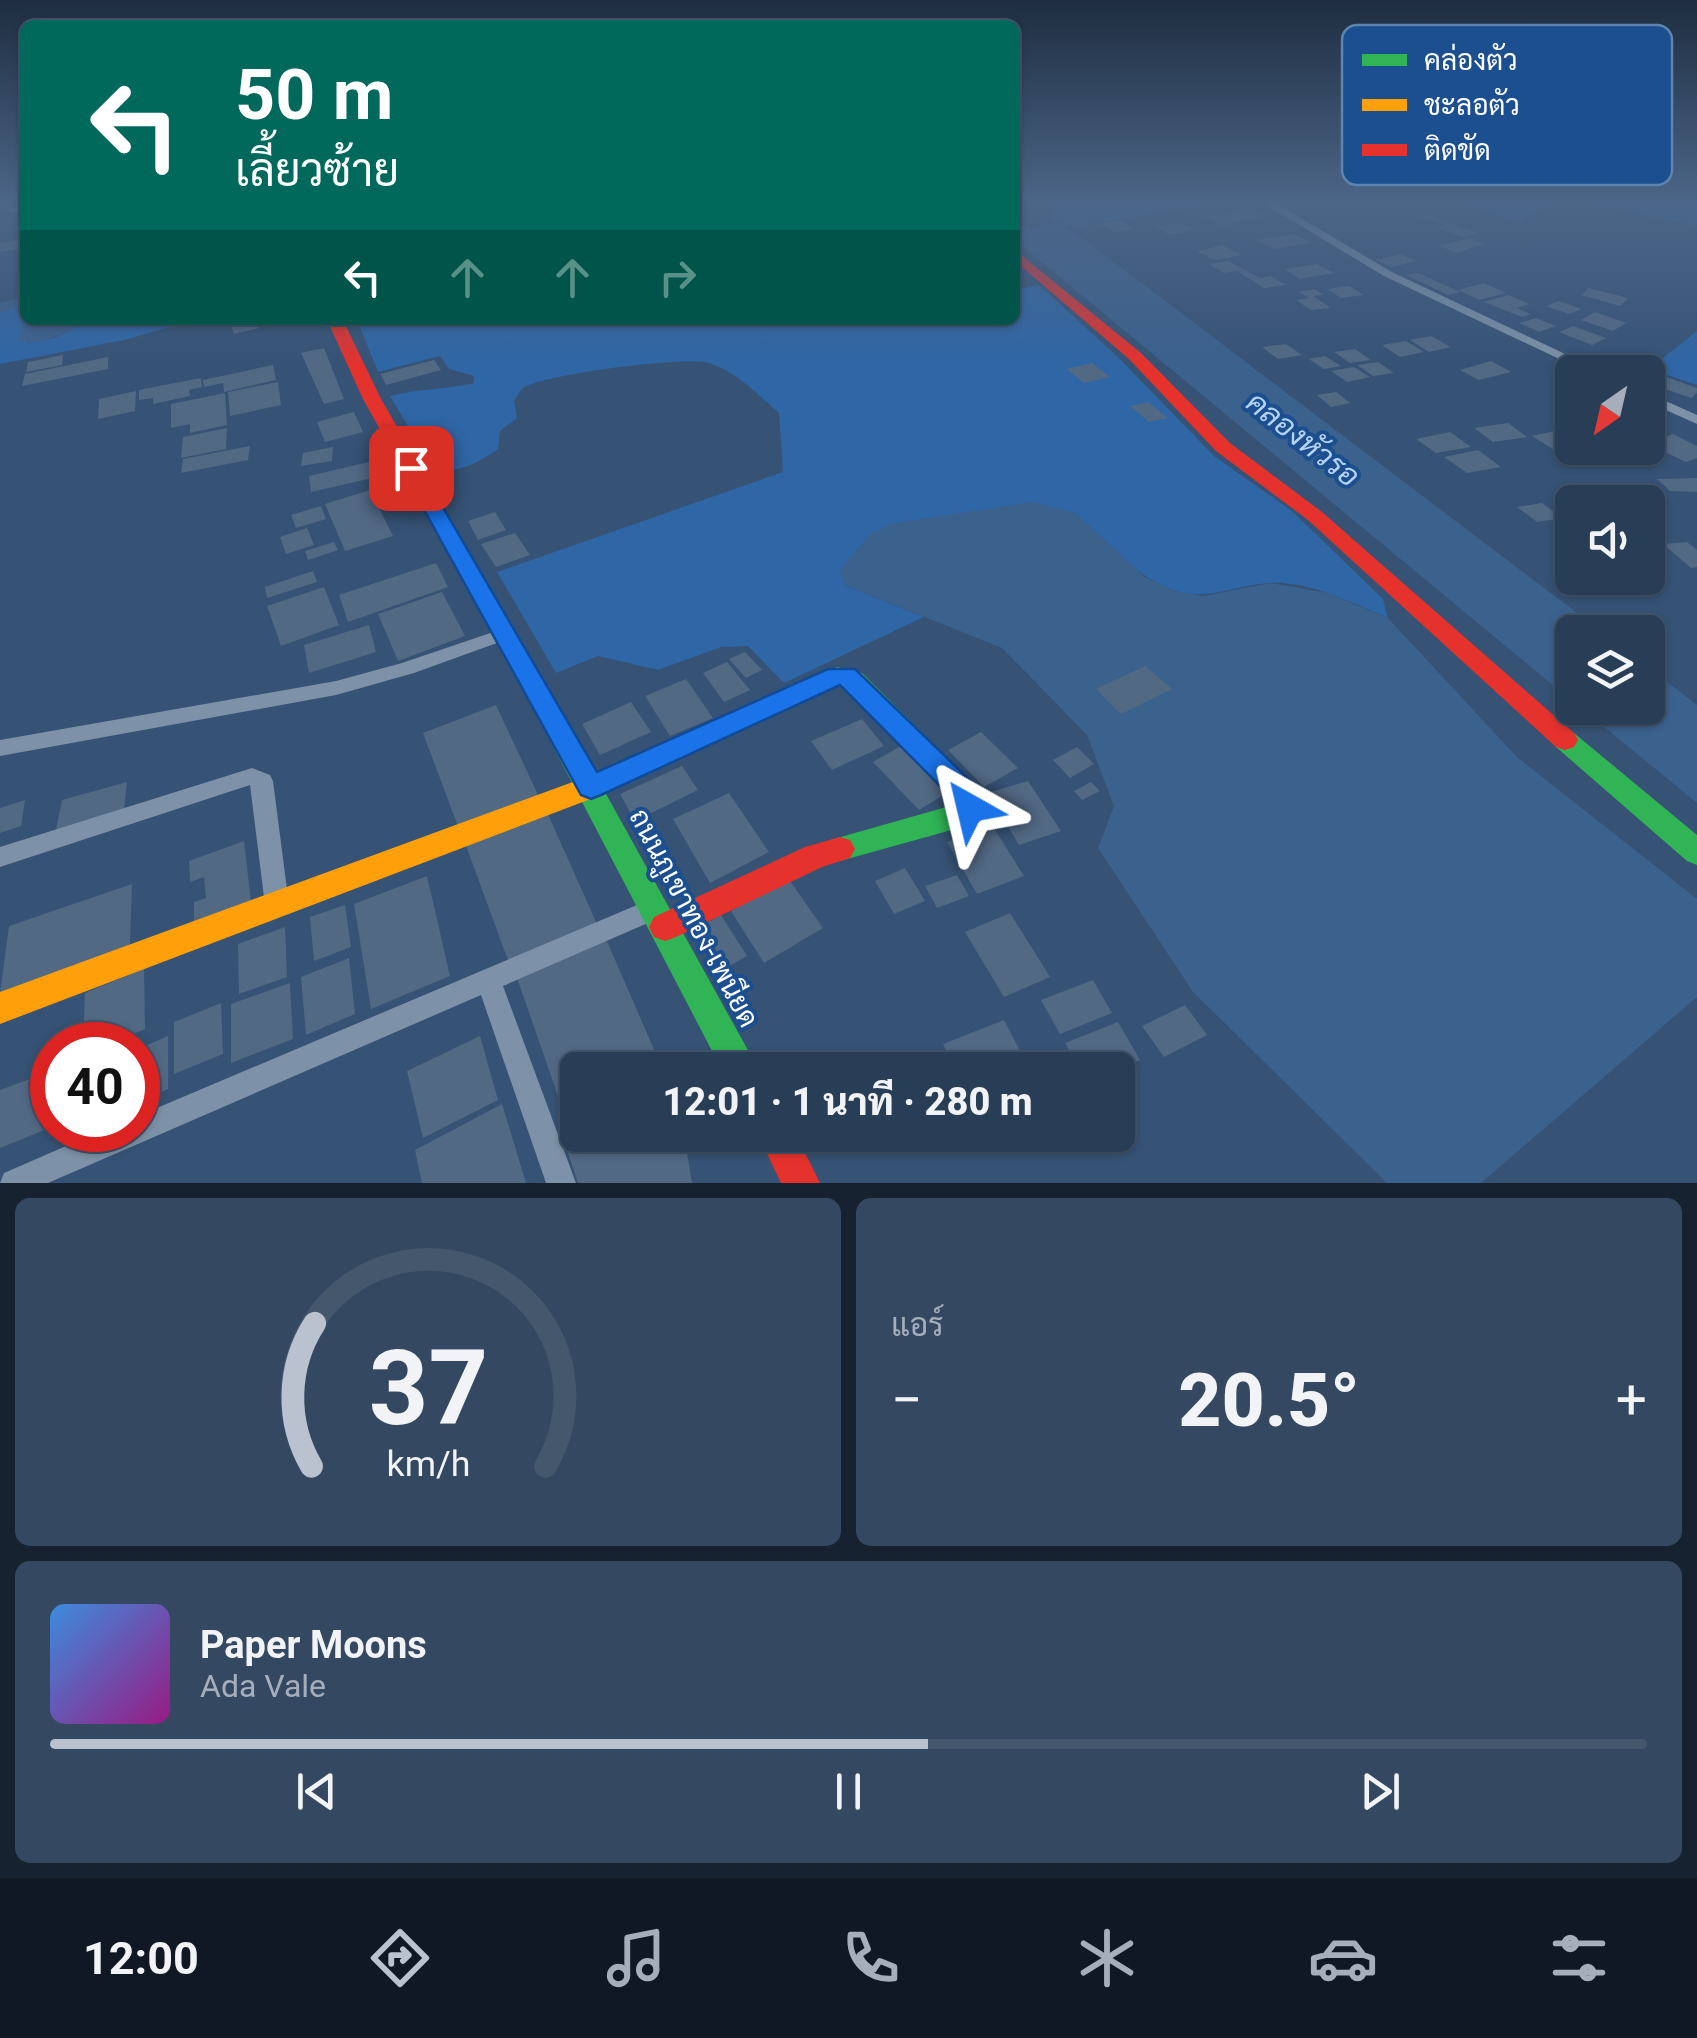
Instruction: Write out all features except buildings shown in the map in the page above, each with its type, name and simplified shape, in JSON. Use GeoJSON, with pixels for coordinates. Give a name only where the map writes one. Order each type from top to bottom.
{"type":"FeatureCollection","features":[{"type":"Feature","properties":{"kind":"street"},"geometry":{"type":"LineString","coordinates":[[1356,255],[1560,355]]}},
{"type":"Feature","properties":{"kind":"street"},"geometry":{"type":"LineString","coordinates":[[1020,258],[1134,356],[1223,447],[1316,516],[1634,802],[1697,852]]}},
{"type":"Feature","properties":{"kind":"street","name":"ถนนภูเขาทอง-เพนียด"},"geometry":{"type":"LineString","coordinates":[[337,325],[372,399],[591,787],[731,1052]]}},
{"type":"Feature","properties":{"kind":"street"},"geometry":{"type":"LineString","coordinates":[[1665,405],[1697,420]]}},
{"type":"Feature","properties":{"kind":"street"},"geometry":{"type":"LineString","coordinates":[[0,748],[336,688],[504,634]]}},
{"type":"Feature","properties":{"kind":"street"},"geometry":{"type":"LineString","coordinates":[[0,1008],[591,787],[837,676],[846,675],[971,799],[963,816],[815,856],[660,918],[488,980],[160,1120]]}},
{"type":"Feature","properties":{"kind":"street"},"geometry":{"type":"LineString","coordinates":[[0,857],[242,776],[252,776],[262,781],[277,904]]}},
{"type":"Feature","properties":{"kind":"street"},"geometry":{"type":"LineString","coordinates":[[488,980],[560,1183]]}},
{"type":"Feature","properties":{"kind":"street"},"geometry":{"type":"LineString","coordinates":[[14,1183],[86,1152]]}},
{"type":"Feature","properties":{"kind":"street"},"geometry":{"type":"LineString","coordinates":[[785,1152],[801,1183]]}},
{"type":"Feature","properties":{"kind":"shaded area"},"geometry":{"type":"Polygon","coordinates":[[[1039,285],[1119,358],[1214,456],[1292,511],[1383,599],[1388,618],[1330,594],[1284,583],[1256,584],[1208,594],[1170,589],[1131,565],[1074,512],[845,585],[924,617],[784,683],[748,646],[721,647],[658,670],[598,656],[556,673],[497,572],[783,472],[779,413],[738,378],[709,363],[673,362],[585,372],[523,388],[514,401],[517,418],[500,431],[498,449],[468,466],[434,470],[390,396],[474,383],[474,376],[449,369],[440,356],[378,372],[359,325],[1020,325],[1020,289],[1039,285]]]}},
{"type":"Feature","properties":{"kind":"shaded area"},"geometry":{"type":"Polygon","coordinates":[[[20,305],[20,325],[24,325],[28,343],[54,338],[74,325],[176,325],[124,340],[0,364],[0,311],[20,305]]]}},
{"type":"Feature","properties":{"kind":"shaded area"},"geometry":{"type":"Polygon","coordinates":[[[1697,331],[1697,385],[1665,374],[1665,356],[1697,331]]]}},
{"type":"Feature","properties":{"kind":"water","name":"คลองหัวรอ"},"geometry":{"type":"Polygon","coordinates":[[[1033,255],[1105,255],[1580,615],[1555,615],[1555,687],[1033,255]]]}},
{"type":"Feature","properties":{"kind":"water"},"geometry":{"type":"Polygon","coordinates":[[[22,325],[74,325],[53,338],[18,340],[22,325]]]}},
{"type":"Feature","properties":{"kind":"water"},"geometry":{"type":"Polygon","coordinates":[[[1032,502],[1074,512],[1145,577],[1174,591],[1203,596],[1271,583],[1328,593],[1388,618],[1517,757],[1697,899],[1697,997],[1481,1183],[1387,1183],[1193,992],[1098,848],[1114,806],[1087,735],[1002,648],[845,585],[840,570],[869,535],[890,524],[1032,502]]]}},
{"type":"Feature","properties":{"kind":"water"},"geometry":{"type":"Polygon","coordinates":[[[1665,680],[1697,705],[1697,803],[1602,725],[1665,725],[1665,680]]]}},
{"type":"Feature","properties":{"kind":"waterway"},"geometry":{"type":"LineString","coordinates":[[0,308],[20,302]]}},
{"type":"Feature","properties":{"kind":"traffic: fast"},"geometry":{"type":"LineString","coordinates":[[522,664],[731,1052]]}},
{"type":"Feature","properties":{"kind":"traffic: fast"},"geometry":{"type":"LineString","coordinates":[[696,740],[837,676],[853,679],[971,799],[971,808],[963,816],[840,849]]}},
{"type":"Feature","properties":{"kind":"traffic: fast"},"geometry":{"type":"LineString","coordinates":[[1565,740],[1697,852]]}},
{"type":"Feature","properties":{"kind":"traffic: slow"},"geometry":{"type":"LineString","coordinates":[[0,1008],[591,787],[696,740]]}},
{"type":"Feature","properties":{"kind":"traffic: jam"},"geometry":{"type":"LineString","coordinates":[[1020,258],[1135,356],[1223,447],[1315,516],[1565,740]]}},
{"type":"Feature","properties":{"kind":"traffic: jam"},"geometry":{"type":"LineString","coordinates":[[337,325],[372,399],[522,664]]}},
{"type":"Feature","properties":{"kind":"traffic: jam"},"geometry":{"type":"LineString","coordinates":[[665,927],[815,856],[840,849]]}},
{"type":"Feature","properties":{"kind":"traffic: jam"},"geometry":{"type":"LineString","coordinates":[[785,1152],[801,1183]]}},
{"type":"Feature","properties":{"kind":"route"},"geometry":{"type":"LineString","coordinates":[[411,468],[591,787],[846,675],[971,799],[970,808]]}}]}
